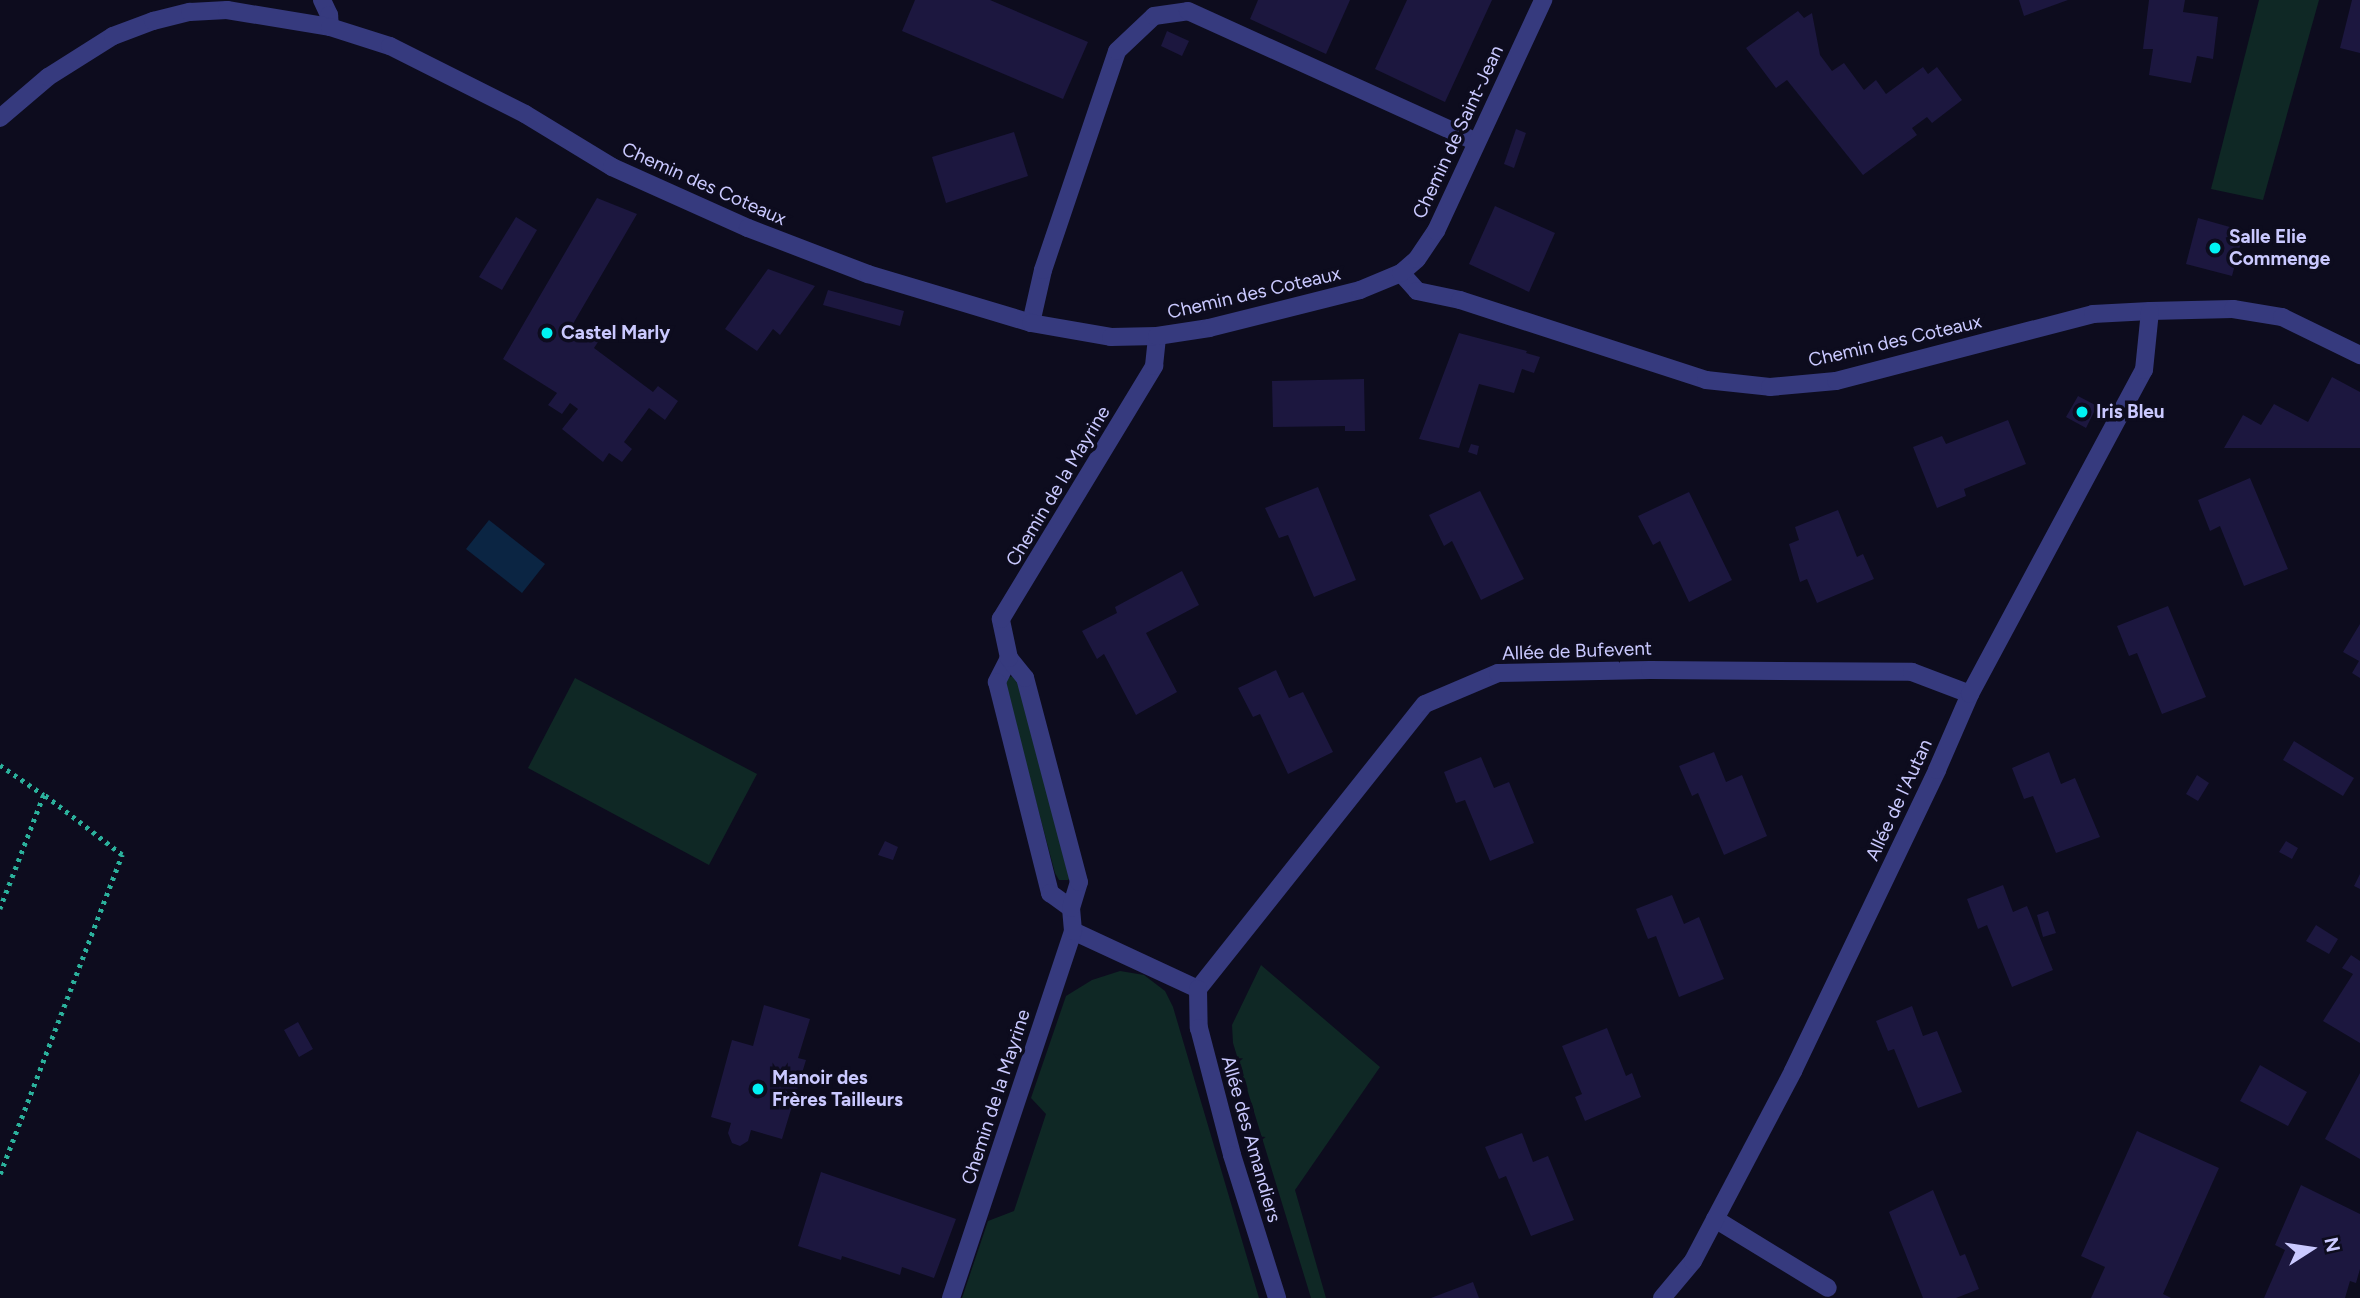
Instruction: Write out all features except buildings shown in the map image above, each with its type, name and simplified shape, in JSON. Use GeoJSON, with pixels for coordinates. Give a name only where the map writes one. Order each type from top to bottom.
{"type":"FeatureCollection","features":[{"type":"Feature","properties":{"kind":"street"},"geometry":{"type":"LineString","coordinates":[[321,0],[329,15],[330,27]]}},
{"type":"Feature","properties":{"kind":"street","name":"Chemin de Saint-Jean"},"geometry":{"type":"LineString","coordinates":[[1401,273],[1417,259],[1436,231],[1543,0]]}},
{"type":"Feature","properties":{"kind":"street","name":"Chemin des Coteaux"},"geometry":{"type":"LineString","coordinates":[[0,118],[48,77],[113,36],[153,21],[190,12],[227,10],[330,27],[390,46],[525,114],[612,167],[748,228],[868,274],[1031,323],[1111,337],[1157,336],[1209,328],[1360,290],[1401,273],[1417,290],[1460,300],[1706,380],[1770,387],[1836,380],[2093,314],[2150,310],[2233,309],[2282,317],[2360,355]]}},
{"type":"Feature","properties":{"kind":"street"},"geometry":{"type":"LineString","coordinates":[[1031,323],[1043,270],[1117,51],[1154,16],[1188,10],[1477,142]]}},
{"type":"Feature","properties":{"kind":"street","name":"Allée de l'Autan"},"geometry":{"type":"LineString","coordinates":[[1662,1298],[1693,1261],[1799,1058],[1937,770],[1970,694],[2144,370],[2150,310]]}},
{"type":"Feature","properties":{"kind":"street","name":"Chemin de la Mayrine"},"geometry":{"type":"LineString","coordinates":[[951,1298],[1073,931],[1071,908],[1079,881],[1025,678],[1009,658],[1001,619],[1154,366],[1157,336]]}},
{"type":"Feature","properties":{"kind":"street","name":"Chemin de la Mayrine"},"geometry":{"type":"LineString","coordinates":[[1009,658],[997,682],[1050,893],[1071,908]]}},
{"type":"Feature","properties":{"kind":"street","name":"Allée de Bufevent"},"geometry":{"type":"LineString","coordinates":[[1198,989],[1425,705],[1498,673],[1650,670],[1912,672],[1970,694]]}},
{"type":"Feature","properties":{"kind":"street"},"geometry":{"type":"LineString","coordinates":[[1073,931],[1198,989]]}},
{"type":"Feature","properties":{"kind":"street","name":"Allée des Amandiers"},"geometry":{"type":"LineString","coordinates":[[1198,989],[1199,1028],[1232,1155],[1277,1298]]}},
{"type":"Feature","properties":{"kind":"street"},"geometry":{"type":"LineString","coordinates":[[1715,1219],[1828,1288]]}},
{"type":"Feature","properties":{"kind":"path"},"geometry":{"type":"LineString","coordinates":[[0,765],[122,855],[0,1174]]}},
{"type":"Feature","properties":{"kind":"path"},"geometry":{"type":"LineString","coordinates":[[0,909],[44,795]]}},
{"type":"Feature","properties":{"kind":"green space"},"geometry":{"type":"Polygon","coordinates":[[[2259,0],[2319,0],[2263,200],[2211,189],[2259,0]]]}},
{"type":"Feature","properties":{"kind":"green space"},"geometry":{"type":"Polygon","coordinates":[[[1015,675],[1019,680],[1071,878],[1068,880],[1059,880],[1055,873],[1005,685],[1007,678],[1015,675]]]}},
{"type":"Feature","properties":{"kind":"green space"},"geometry":{"type":"Polygon","coordinates":[[[575,678],[757,774],[709,865],[528,768],[575,678]]]}},
{"type":"Feature","properties":{"kind":"green space"},"geometry":{"type":"Polygon","coordinates":[[[1261,965],[1380,1067],[1295,1190],[1326,1298],[1311,1298],[1233,1043],[1232,1025],[1261,965]]]}},
{"type":"Feature","properties":{"kind":"green space"},"geometry":{"type":"Polygon","coordinates":[[[1120,971],[1144,975],[1165,991],[1173,1007],[1259,1298],[962,1298],[988,1221],[1014,1211],[1046,1114],[1031,1098],[1066,996],[1092,980],[1120,971]]]}},
{"type":"Feature","properties":{"kind":"water"},"geometry":{"type":"Polygon","coordinates":[[[489,520],[545,564],[522,593],[466,549],[489,520]]]}},
{"type":"Feature","properties":{"kind":"place","name":"Salle Elie Commenge"},"geometry":{"type":"Point","coordinates":[2215,248]}},
{"type":"Feature","properties":{"kind":"place","name":"Castel Marly"},"geometry":{"type":"Point","coordinates":[547,333]}},
{"type":"Feature","properties":{"kind":"place","name":"Iris Bleu"},"geometry":{"type":"Point","coordinates":[2082,412]}},
{"type":"Feature","properties":{"kind":"place","name":"Manoir des Frères Tailleurs"},"geometry":{"type":"Point","coordinates":[758,1089]}}]}
